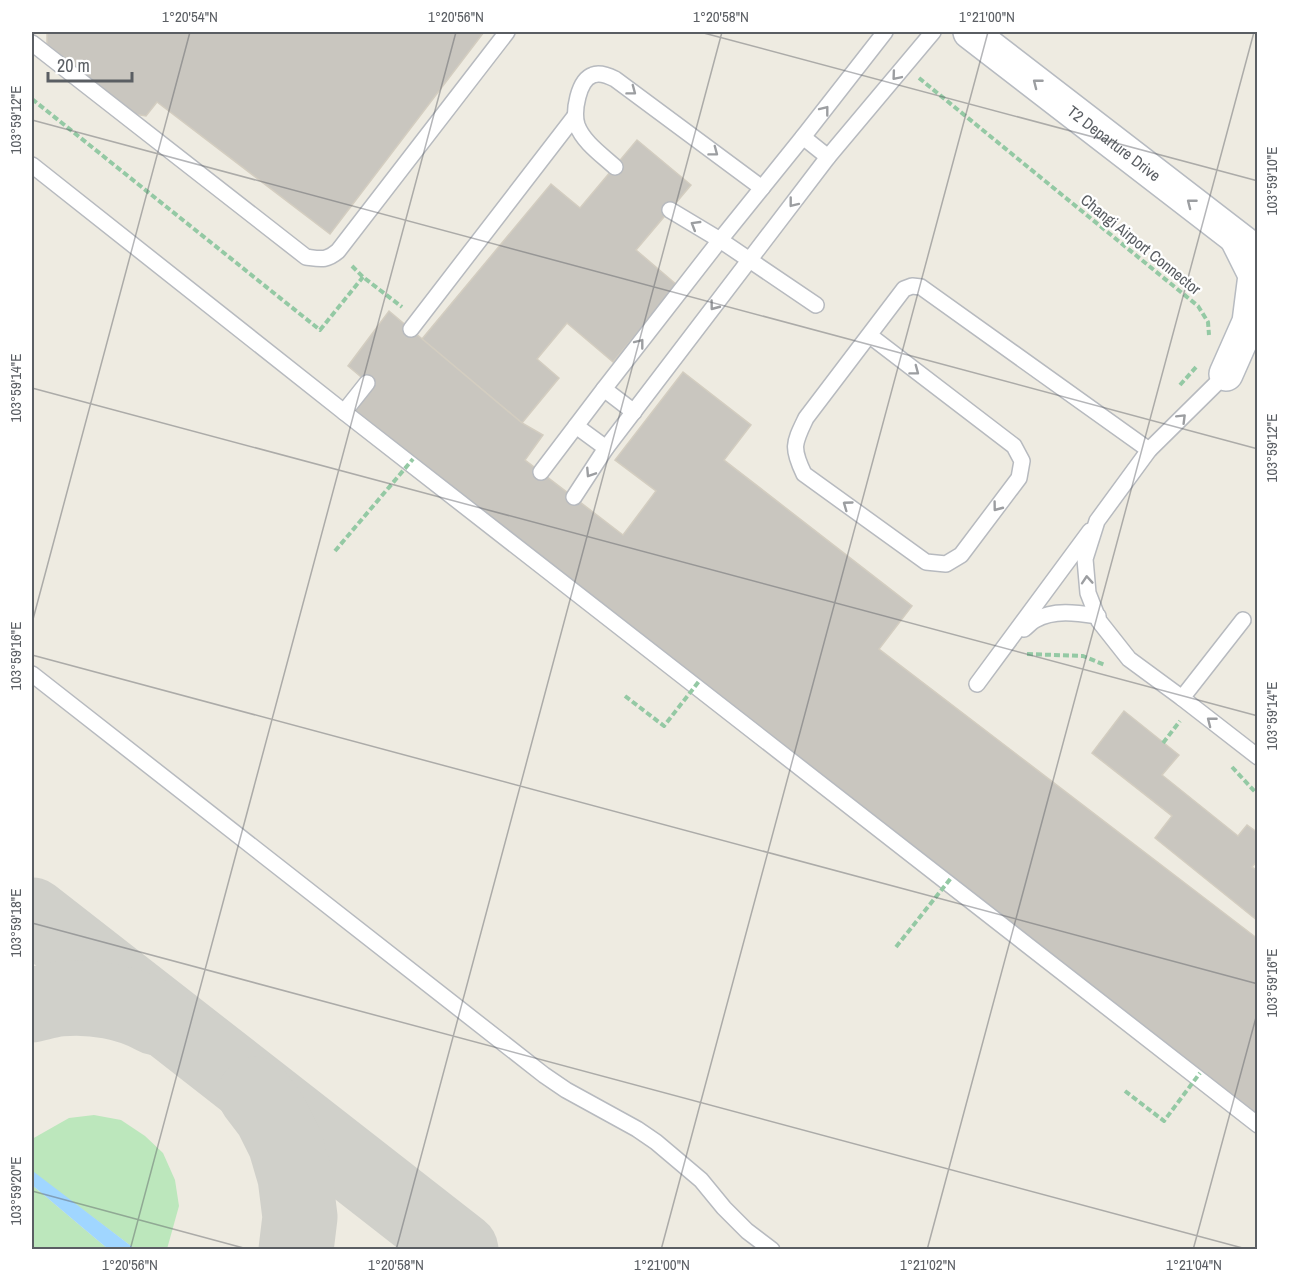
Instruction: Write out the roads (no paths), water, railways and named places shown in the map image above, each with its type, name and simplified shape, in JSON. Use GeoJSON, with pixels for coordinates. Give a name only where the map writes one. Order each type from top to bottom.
{"type":"FeatureCollection","features":[{"type":"Feature","properties":{"kind":"main road","name":"T2 Departure Drive"},"geometry":{"type":"LineString","coordinates":[[970,32],[1247,246]]}},
{"type":"Feature","properties":{"kind":"main road"},"geometry":{"type":"LineString","coordinates":[[1214,366],[1249,322],[1255,275],[1247,246]]}},
{"type":"Feature","properties":{"kind":"lane"},"geometry":{"type":"LineString","coordinates":[[32,43],[306,257],[320,259],[330,258],[338,251],[507,32]]}},
{"type":"Feature","properties":{"kind":"lane"},"geometry":{"type":"LineString","coordinates":[[541,472],[720,240],[885,32]]}},
{"type":"Feature","properties":{"kind":"lane"},"geometry":{"type":"LineString","coordinates":[[574,497],[606,448],[828,157],[933,32]]}},
{"type":"Feature","properties":{"kind":"lane"},"geometry":{"type":"LineString","coordinates":[[615,167],[587,140],[577,125],[578,98],[584,83],[593,74],[610,76],[762,188]]}},
{"type":"Feature","properties":{"kind":"lane"},"geometry":{"type":"LineString","coordinates":[[415,324],[576,116]]}},
{"type":"Feature","properties":{"kind":"lane"},"geometry":{"type":"LineString","coordinates":[[803,137],[828,157]]}},
{"type":"Feature","properties":{"kind":"lane"},"geometry":{"type":"LineString","coordinates":[[32,165],[344,412],[497,527],[1257,1125]]}},
{"type":"Feature","properties":{"kind":"lane"},"geometry":{"type":"LineString","coordinates":[[670,210],[750,259],[816,306]]}},
{"type":"Feature","properties":{"kind":"lane"},"geometry":{"type":"LineString","coordinates":[[868,335],[1014,446],[1022,461],[1019,478],[961,555],[946,564],[926,562],[804,474],[798,461],[795,442],[806,418],[868,335],[903,289],[912,286],[921,287],[1149,450]]}},
{"type":"Feature","properties":{"kind":"lane"},"geometry":{"type":"LineString","coordinates":[[977,684],[1149,450],[1214,366],[1257,336]]}},
{"type":"Feature","properties":{"kind":"lane"},"geometry":{"type":"LineString","coordinates":[[344,412],[367,382]]}},
{"type":"Feature","properties":{"kind":"lane"},"geometry":{"type":"LineString","coordinates":[[604,389],[634,412]]}},
{"type":"Feature","properties":{"kind":"lane"},"geometry":{"type":"LineString","coordinates":[[576,426],[606,448]]}},
{"type":"Feature","properties":{"kind":"lane"},"geometry":{"type":"LineString","coordinates":[[1097,521],[1085,559],[1088,594],[1099,621],[1129,659],[1257,757]]}},
{"type":"Feature","properties":{"kind":"lane"},"geometry":{"type":"LineString","coordinates":[[1008,642],[1036,619],[1072,612],[1098,616]]}},
{"type":"Feature","properties":{"kind":"lane"},"geometry":{"type":"LineString","coordinates":[[1182,698],[1243,620]]}},
{"type":"Feature","properties":{"kind":"lane"},"geometry":{"type":"LineString","coordinates":[[32,674],[544,1075],[656,1142],[701,1180],[747,1231],[772,1250]]}},
{"type":"Feature","properties":{"kind":"water"},"geometry":{"type":"Polygon","coordinates":[[[34,1172],[135,1249],[108,1249],[32,1185],[34,1172]]]}}]}
